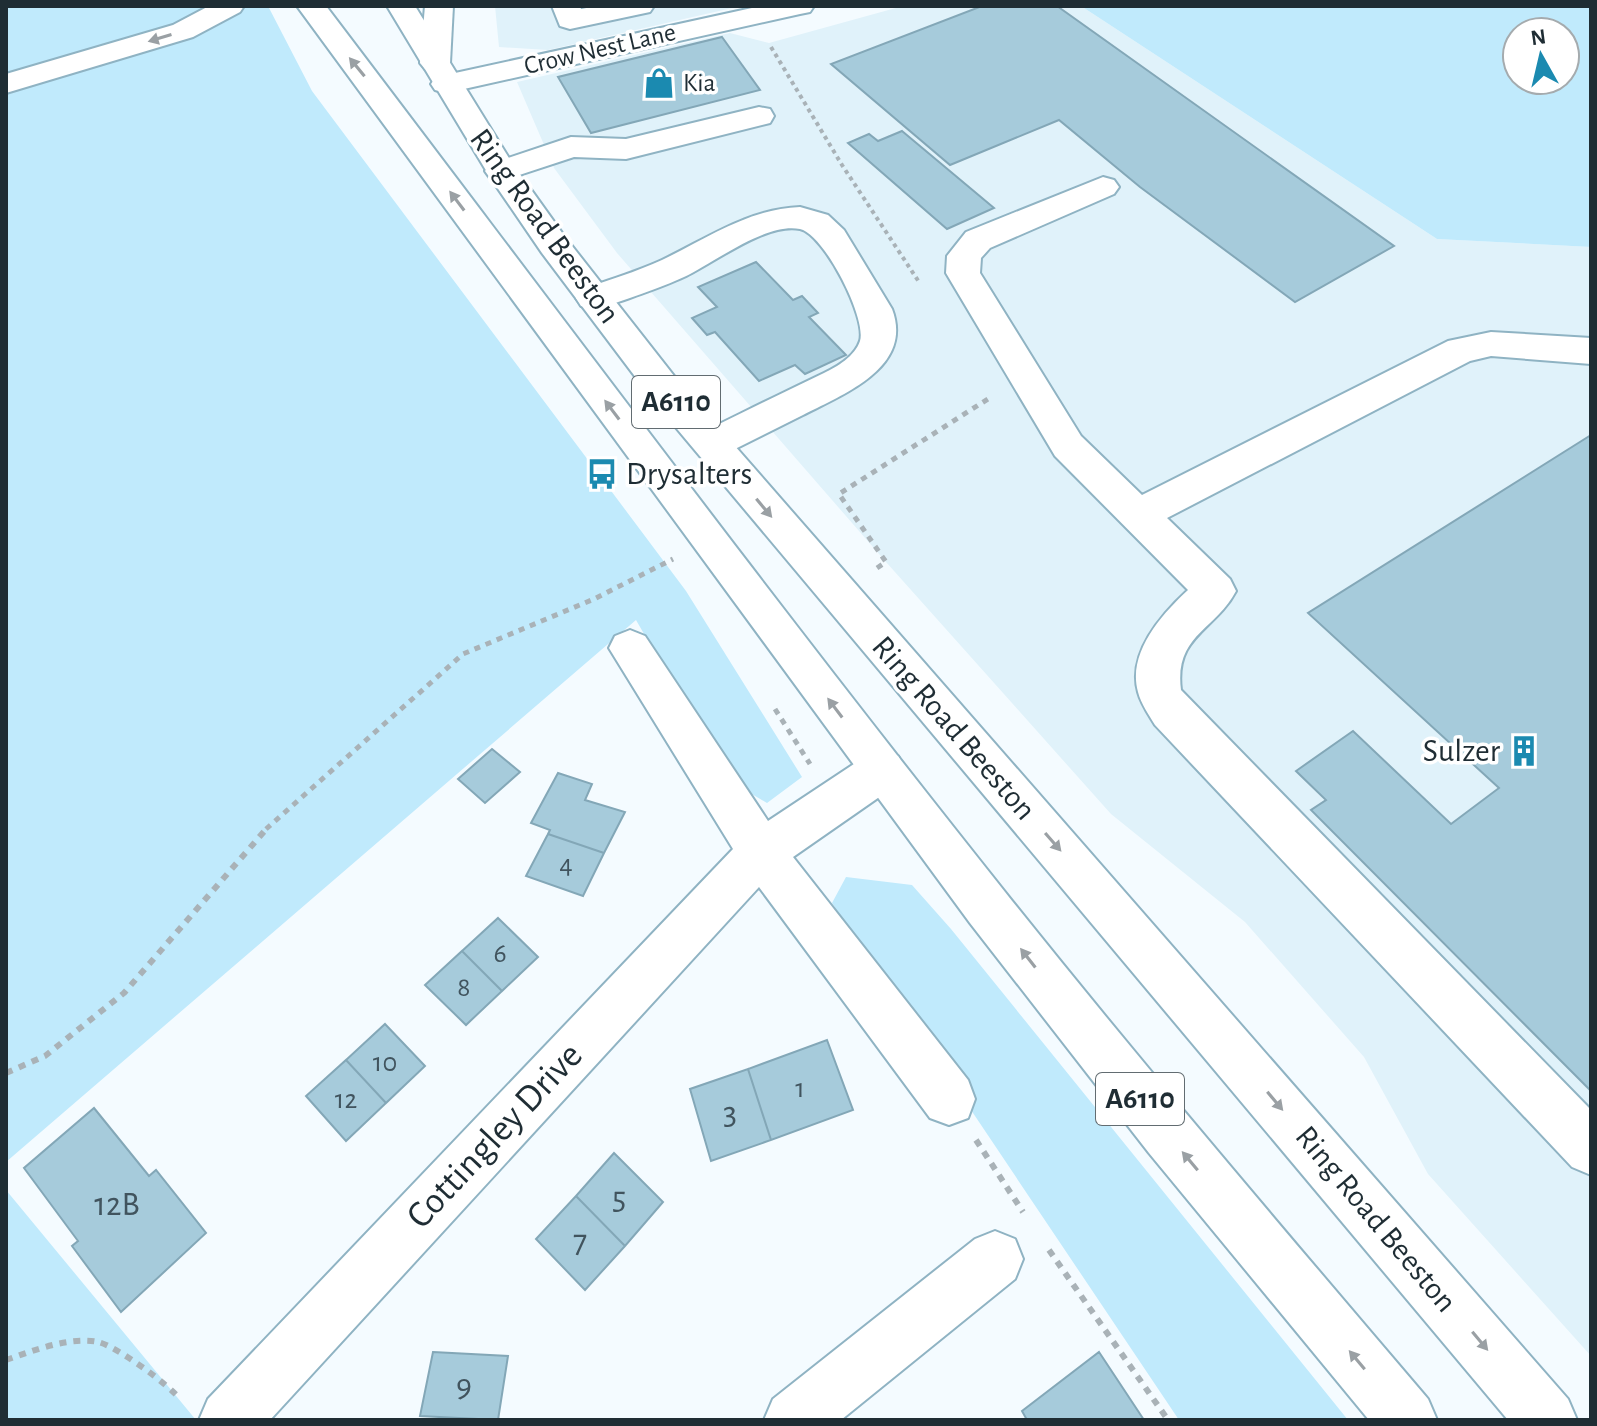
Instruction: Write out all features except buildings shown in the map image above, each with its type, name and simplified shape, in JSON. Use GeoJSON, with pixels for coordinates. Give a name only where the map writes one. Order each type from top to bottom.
{"type":"FeatureCollection","features":[{"type":"Feature","properties":{"kind":"main road"},"geometry":{"type":"LineString","coordinates":[[34,47],[162,13],[207,6]]}},
{"type":"Feature","properties":{"kind":"main road"},"geometry":{"type":"LineString","coordinates":[[6,84],[183,31],[230,6]]}},
{"type":"Feature","properties":{"kind":"main road","name":"Ring Road Beeston"},"geometry":{"type":"LineString","coordinates":[[311,6],[882,770],[1158,1122],[1407,1420]]}},
{"type":"Feature","properties":{"kind":"main road","name":"Ring Road Beeston"},"geometry":{"type":"LineString","coordinates":[[401,6],[501,171],[593,298],[835,593],[977,753],[1547,1420]]}},
{"type":"Feature","properties":{"kind":"main road"},"geometry":{"type":"LineString","coordinates":[[439,6],[440,73]]}},
{"type":"Feature","properties":{"kind":"main road"},"geometry":{"type":"LineString","coordinates":[[566,6],[570,20],[640,6]]}},
{"type":"Feature","properties":{"kind":"main road","name":"Crow Nest Lane"},"geometry":{"type":"LineString","coordinates":[[440,73],[800,6]]}},
{"type":"Feature","properties":{"kind":"main road"},"geometry":{"type":"LineString","coordinates":[[501,171],[571,147],[626,149],[759,116]]}},
{"type":"Feature","properties":{"kind":"main road"},"geometry":{"type":"LineString","coordinates":[[1103,187],[978,240],[964,256],[963,273],[1068,446],[1215,591],[1192,611],[1171,636],[1159,667],[1159,690],[1171,712],[1591,1148]]}},
{"type":"Feature","properties":{"kind":"main road"},"geometry":{"type":"LineString","coordinates":[[593,298],[673,268],[767,222],[807,219],[828,232],[876,313],[878,333],[875,351],[862,368],[843,379],[712,444]]}},
{"type":"Feature","properties":{"kind":"main road"},"geometry":{"type":"LineString","coordinates":[[1138,515],[1461,350],[1491,344],[1591,351]]}},
{"type":"Feature","properties":{"kind":"main road"},"geometry":{"type":"LineString","coordinates":[[630,648],[761,852],[949,1099]]}},
{"type":"Feature","properties":{"kind":"main road","name":"Cottingley Drive"},"geometry":{"type":"LineString","coordinates":[[208,1414],[761,852],[882,770]]}},
{"type":"Feature","properties":{"kind":"main road"},"geometry":{"type":"LineString","coordinates":[[794,1420],[1021,1239]]}},
{"type":"Feature","properties":{"kind":"path"},"geometry":{"type":"LineString","coordinates":[[6,1073],[45,1056],[124,993],[268,826],[463,654],[594,599],[674,559]]}},
{"type":"Feature","properties":{"kind":"path"},"geometry":{"type":"LineString","coordinates":[[949,1099],[1021,1239],[1168,1420]]}},
{"type":"Feature","properties":{"kind":"path"},"geometry":{"type":"LineString","coordinates":[[6,1360],[49,1345],[99,1342],[167,1383],[208,1414]]}},
{"type":"Feature","properties":{"kind":"shaded area"},"geometry":{"type":"Polygon","coordinates":[[[6,6],[268,6],[312,91],[686,591],[802,777],[767,803],[728,780],[636,620],[6,1162],[6,6]]]}},
{"type":"Feature","properties":{"kind":"shaded area"},"geometry":{"type":"Polygon","coordinates":[[[495,6],[741,6],[548,50],[499,47],[495,6]]]}},
{"type":"Feature","properties":{"kind":"shaded area"},"geometry":{"type":"Polygon","coordinates":[[[903,6],[1081,6],[1437,239],[1591,247],[1591,1356],[1428,1174],[1364,1057],[1245,922],[1111,814],[617,253],[554,168],[517,82],[730,33],[769,43],[903,6]]]}},
{"type":"Feature","properties":{"kind":"shaded area"},"geometry":{"type":"Polygon","coordinates":[[[1081,6],[1591,6],[1591,247],[1437,239],[1081,6]]]}},
{"type":"Feature","properties":{"kind":"shaded area"},"geometry":{"type":"Polygon","coordinates":[[[846,877],[912,885],[951,929],[1348,1420],[1179,1420],[832,903],[846,877]]]}},
{"type":"Feature","properties":{"kind":"shaded area"},"geometry":{"type":"Polygon","coordinates":[[[6,1190],[196,1420],[6,1420],[6,1190]]]}},
{"type":"Feature","properties":{"kind":"place","name":"Kia"},"geometry":{"type":"Point","coordinates":[659,83]}},
{"type":"Feature","properties":{"kind":"place","name":"Drysalters"},"geometry":{"type":"Point","coordinates":[602,474]}},
{"type":"Feature","properties":{"kind":"place","name":"Sulzer"},"geometry":{"type":"Point","coordinates":[1524,751]}}]}
